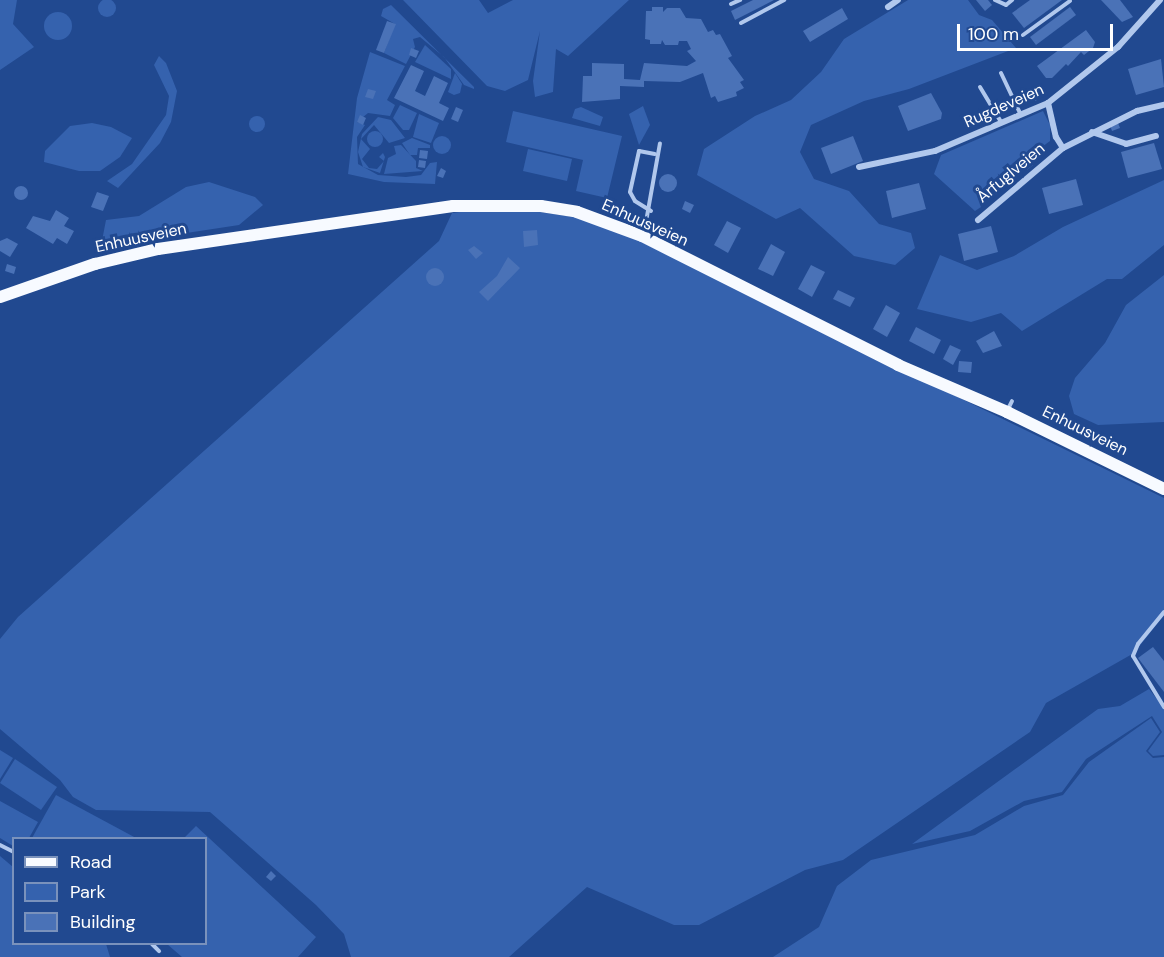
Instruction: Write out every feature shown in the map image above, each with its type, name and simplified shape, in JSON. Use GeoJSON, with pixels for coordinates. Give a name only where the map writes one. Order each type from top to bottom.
{"type":"FeatureCollection","features":[{"type":"Feature","properties":{"kind":"main road","name":"Enhuusveien"},"geometry":{"type":"LineString","coordinates":[[0,297],[87,267],[158,249],[453,206],[541,206],[585,215],[642,236],[898,365],[1010,406],[1164,489]]}},
{"type":"Feature","properties":{"kind":"street"},"geometry":{"type":"LineString","coordinates":[[888,7],[898,0]]}},
{"type":"Feature","properties":{"kind":"street","name":"Rugdeveien"},"geometry":{"type":"LineString","coordinates":[[859,167],[935,151],[1048,103],[1110,54],[1161,0]]}},
{"type":"Feature","properties":{"kind":"street","name":"Årfuglveien"},"geometry":{"type":"LineString","coordinates":[[1048,103],[1056,137],[1063,147]]}},
{"type":"Feature","properties":{"kind":"street","name":"Årfuglveien"},"geometry":{"type":"LineString","coordinates":[[978,220],[1063,147],[1137,111],[1164,105]]}},
{"type":"Feature","properties":{"kind":"street"},"geometry":{"type":"LineString","coordinates":[[1092,132],[1126,144],[1156,136]]}},
{"type":"Feature","properties":{"kind":"lane"},"geometry":{"type":"LineString","coordinates":[[731,4],[740,0]]}},
{"type":"Feature","properties":{"kind":"lane"},"geometry":{"type":"LineString","coordinates":[[741,23],[784,0]]}},
{"type":"Feature","properties":{"kind":"lane"},"geometry":{"type":"LineString","coordinates":[[995,0],[1006,5],[1012,0]]}},
{"type":"Feature","properties":{"kind":"lane"},"geometry":{"type":"LineString","coordinates":[[1023,35],[1070,0]]}},
{"type":"Feature","properties":{"kind":"lane"},"geometry":{"type":"LineString","coordinates":[[1001,73],[1020,113]]}},
{"type":"Feature","properties":{"kind":"lane"},"geometry":{"type":"LineString","coordinates":[[980,87],[1001,122]]}},
{"type":"Feature","properties":{"kind":"lane"},"geometry":{"type":"LineString","coordinates":[[642,236],[651,211],[655,154],[660,143]]}},
{"type":"Feature","properties":{"kind":"lane"},"geometry":{"type":"LineString","coordinates":[[651,211],[635,201],[630,192],[639,151],[655,154]]}},
{"type":"Feature","properties":{"kind":"lane"},"geometry":{"type":"LineString","coordinates":[[1164,612],[1133,656],[1164,707]]}},
{"type":"Feature","properties":{"kind":"lane"},"geometry":{"type":"LineString","coordinates":[[153,945],[159,951]]}},
{"type":"Feature","properties":{"kind":"green space"},"geometry":{"type":"Polygon","coordinates":[[[107,-1],[115,4],[116,8],[111,16],[107,17],[99,12],[98,8],[103,0],[107,-1]]]}},
{"type":"Feature","properties":{"kind":"green space"},"geometry":{"type":"Polygon","coordinates":[[[0,0],[17,0],[13,24],[34,47],[0,70],[0,0]]]}},
{"type":"Feature","properties":{"kind":"green space"},"geometry":{"type":"Polygon","coordinates":[[[403,0],[479,0],[488,13],[513,0],[629,0],[568,56],[556,49],[553,92],[535,97],[533,81],[540,31],[528,80],[505,91],[487,86],[403,0]]]}},
{"type":"Feature","properties":{"kind":"green space"},"geometry":{"type":"Polygon","coordinates":[[[908,0],[968,0],[979,15],[992,20],[1016,48],[909,89],[864,101],[811,125],[800,152],[814,179],[849,191],[879,224],[911,233],[915,248],[895,265],[854,256],[800,208],[776,219],[697,175],[704,149],[755,116],[791,100],[821,72],[844,39],[908,0]]]}},
{"type":"Feature","properties":{"kind":"green space"},"geometry":{"type":"Polygon","coordinates":[[[391,5],[442,55],[420,37],[413,39],[415,47],[406,64],[384,53],[395,24],[381,16],[383,9],[391,5]]]}},
{"type":"Feature","properties":{"kind":"green space"},"geometry":{"type":"Polygon","coordinates":[[[58,12],[68,16],[72,26],[68,36],[58,40],[48,36],[44,26],[48,16],[58,12]]]}},
{"type":"Feature","properties":{"kind":"green space"},"geometry":{"type":"Polygon","coordinates":[[[425,45],[451,69],[451,79],[415,62],[425,45]]]}},
{"type":"Feature","properties":{"kind":"green space"},"geometry":{"type":"Polygon","coordinates":[[[370,52],[405,66],[387,100],[395,105],[390,116],[368,113],[357,122],[365,125],[357,137],[358,164],[378,175],[406,177],[421,175],[430,163],[437,162],[435,184],[384,182],[348,174],[357,98],[370,52]]]}},
{"type":"Feature","properties":{"kind":"green space"},"geometry":{"type":"Polygon","coordinates":[[[159,56],[166,63],[177,91],[171,122],[160,143],[118,188],[107,181],[132,164],[166,115],[169,96],[154,65],[159,56]]]}},
{"type":"Feature","properties":{"kind":"green space"},"geometry":{"type":"Polygon","coordinates":[[[445,58],[474,87],[474,89],[464,85],[445,58]]]}},
{"type":"Feature","properties":{"kind":"green space"},"geometry":{"type":"Polygon","coordinates":[[[455,73],[462,84],[460,93],[454,95],[448,92],[455,73]]]}},
{"type":"Feature","properties":{"kind":"green space"},"geometry":{"type":"Polygon","coordinates":[[[400,105],[417,113],[409,130],[403,130],[393,118],[400,105]]]}},
{"type":"Feature","properties":{"kind":"green space"},"geometry":{"type":"Polygon","coordinates":[[[643,106],[650,125],[639,145],[629,114],[643,106]]]}},
{"type":"Feature","properties":{"kind":"green space"},"geometry":{"type":"Polygon","coordinates":[[[581,107],[603,117],[600,126],[572,118],[575,109],[581,107]]]}},
{"type":"Feature","properties":{"kind":"green space"},"geometry":{"type":"Polygon","coordinates":[[[513,111],[622,136],[607,198],[576,191],[583,160],[506,142],[513,111]]]}},
{"type":"Feature","properties":{"kind":"green space"},"geometry":{"type":"Polygon","coordinates":[[[1043,111],[1050,125],[1050,141],[981,192],[981,207],[975,211],[934,174],[941,155],[1043,111]]]}},
{"type":"Feature","properties":{"kind":"green space"},"geometry":{"type":"Polygon","coordinates":[[[419,114],[439,123],[431,143],[413,137],[419,114]]]}},
{"type":"Feature","properties":{"kind":"green space"},"geometry":{"type":"Polygon","coordinates":[[[257,116],[265,124],[257,132],[249,124],[257,116]]]}},
{"type":"Feature","properties":{"kind":"green space"},"geometry":{"type":"Polygon","coordinates":[[[378,117],[391,120],[405,138],[389,143],[374,125],[361,139],[370,149],[362,159],[369,168],[377,169],[384,161],[380,173],[363,167],[358,152],[362,134],[378,117]]]}},
{"type":"Feature","properties":{"kind":"green space"},"geometry":{"type":"Polygon","coordinates":[[[92,123],[111,127],[132,138],[120,157],[100,171],[79,171],[44,162],[45,151],[70,126],[92,123]]]}},
{"type":"Feature","properties":{"kind":"green space"},"geometry":{"type":"Polygon","coordinates":[[[372,131],[378,131],[383,139],[381,145],[372,147],[367,142],[367,136],[372,131]]]}},
{"type":"Feature","properties":{"kind":"green space"},"geometry":{"type":"Polygon","coordinates":[[[442,136],[448,139],[451,145],[448,151],[442,154],[436,151],[433,145],[436,139],[442,136]]]}},
{"type":"Feature","properties":{"kind":"green space"},"geometry":{"type":"Polygon","coordinates":[[[412,138],[430,145],[430,148],[418,148],[417,155],[410,155],[402,143],[412,138]]]}},
{"type":"Feature","properties":{"kind":"green space"},"geometry":{"type":"Polygon","coordinates":[[[401,145],[416,161],[416,168],[423,171],[384,174],[388,158],[396,154],[394,146],[401,145]]]}},
{"type":"Feature","properties":{"kind":"green space"},"geometry":{"type":"Polygon","coordinates":[[[528,149],[572,159],[567,181],[523,171],[528,149]]]}},
{"type":"Feature","properties":{"kind":"green space"},"geometry":{"type":"Polygon","coordinates":[[[383,153],[385,157],[384,161],[379,157],[383,153]]]}},
{"type":"Feature","properties":{"kind":"green space"},"geometry":{"type":"Polygon","coordinates":[[[1164,180],[1164,245],[1122,279],[1107,279],[1022,331],[1001,313],[971,322],[917,309],[940,255],[977,270],[1014,256],[1063,227],[1164,180]]]}},
{"type":"Feature","properties":{"kind":"green space"},"geometry":{"type":"Polygon","coordinates":[[[209,182],[255,197],[263,205],[239,225],[101,246],[106,220],[139,216],[186,187],[209,182]]]}},
{"type":"Feature","properties":{"kind":"green space"},"geometry":{"type":"Polygon","coordinates":[[[502,206],[599,221],[1164,498],[1164,615],[1134,653],[1046,703],[1030,732],[843,860],[805,870],[699,925],[674,925],[587,887],[509,957],[351,957],[344,934],[316,905],[210,812],[96,810],[73,797],[60,780],[0,729],[0,639],[18,617],[439,241],[452,213],[502,206]]]}},
{"type":"Feature","properties":{"kind":"green space"},"geometry":{"type":"Polygon","coordinates":[[[1164,275],[1164,422],[1098,425],[1074,414],[1069,396],[1075,378],[1105,343],[1126,305],[1164,275]]]}},
{"type":"Feature","properties":{"kind":"green space"},"geometry":{"type":"Polygon","coordinates":[[[1149,689],[1164,708],[1164,755],[1153,756],[1148,751],[1162,732],[1152,716],[1086,759],[1062,792],[1024,801],[970,831],[912,844],[1098,709],[1120,706],[1149,689]]]}},
{"type":"Feature","properties":{"kind":"green space"},"geometry":{"type":"Polygon","coordinates":[[[1151,718],[1160,732],[1146,751],[1153,758],[1164,757],[1164,957],[773,957],[819,927],[837,886],[871,860],[975,835],[1024,806],[1063,795],[1089,762],[1151,718]]]}},
{"type":"Feature","properties":{"kind":"green space"},"geometry":{"type":"Polygon","coordinates":[[[0,750],[13,758],[0,779],[0,750]]]}},
{"type":"Feature","properties":{"kind":"green space"},"geometry":{"type":"Polygon","coordinates":[[[15,759],[57,787],[41,810],[0,783],[15,759]]]}},
{"type":"Feature","properties":{"kind":"green space"},"geometry":{"type":"Polygon","coordinates":[[[56,795],[134,837],[33,837],[56,795]]]}},
{"type":"Feature","properties":{"kind":"green space"},"geometry":{"type":"Polygon","coordinates":[[[0,801],[38,822],[30,837],[12,837],[12,845],[0,838],[0,801]]]}},
{"type":"Feature","properties":{"kind":"green space"},"geometry":{"type":"Polygon","coordinates":[[[196,826],[316,937],[298,957],[182,957],[168,945],[207,945],[207,837],[185,837],[196,826]]]}},
{"type":"Feature","properties":{"kind":"green space"},"geometry":{"type":"Polygon","coordinates":[[[0,856],[12,866],[12,945],[106,945],[110,957],[0,957],[0,856]]]}},
{"type":"Feature","properties":{"kind":"building"},"geometry":{"type":"Polygon","coordinates":[[[753,0],[774,0],[735,20],[731,11],[753,0]]]}},
{"type":"Feature","properties":{"kind":"building"},"geometry":{"type":"Polygon","coordinates":[[[976,0],[988,0],[992,5],[985,11],[976,0]]]}},
{"type":"Feature","properties":{"kind":"building"},"geometry":{"type":"Polygon","coordinates":[[[1030,0],[1062,0],[1024,28],[1012,13],[1030,0]]]}},
{"type":"Feature","properties":{"kind":"building"},"geometry":{"type":"Polygon","coordinates":[[[1101,0],[1120,0],[1133,17],[1122,22],[1101,0]]]}},
{"type":"Feature","properties":{"kind":"building"},"geometry":{"type":"Polygon","coordinates":[[[652,7],[663,7],[663,12],[667,8],[680,8],[686,18],[701,19],[708,32],[713,30],[716,35],[720,34],[732,56],[728,58],[744,80],[740,82],[744,88],[736,92],[737,96],[718,102],[715,96],[711,98],[703,73],[680,82],[644,81],[644,87],[620,86],[620,99],[582,102],[583,76],[592,76],[592,63],[624,64],[624,79],[640,80],[644,63],[687,66],[696,61],[687,51],[691,49],[687,41],[679,41],[678,45],[665,45],[662,40],[661,44],[650,44],[650,40],[645,39],[646,11],[652,11],[652,7]]]}},
{"type":"Feature","properties":{"kind":"building"},"geometry":{"type":"Polygon","coordinates":[[[1070,7],[1076,15],[1036,45],[1030,37],[1070,7]]]}},
{"type":"Feature","properties":{"kind":"building"},"geometry":{"type":"Polygon","coordinates":[[[842,8],[848,19],[810,42],[803,31],[842,8]]]}},
{"type":"Feature","properties":{"kind":"building"},"geometry":{"type":"Polygon","coordinates":[[[387,21],[396,24],[384,53],[376,50],[387,21]]]}},
{"type":"Feature","properties":{"kind":"building"},"geometry":{"type":"Polygon","coordinates":[[[1086,30],[1095,42],[1093,48],[1084,55],[1081,52],[1052,78],[1046,78],[1037,66],[1086,30]]]}},
{"type":"Feature","properties":{"kind":"building"},"geometry":{"type":"Polygon","coordinates":[[[411,48],[419,51],[416,58],[409,55],[411,48]]]}},
{"type":"Feature","properties":{"kind":"building"},"geometry":{"type":"Polygon","coordinates":[[[1161,59],[1164,87],[1136,95],[1128,69],[1161,59]]]}},
{"type":"Feature","properties":{"kind":"building"},"geometry":{"type":"Polygon","coordinates":[[[411,65],[424,71],[415,91],[425,96],[434,76],[448,83],[439,103],[449,108],[443,121],[394,98],[411,65]]]}},
{"type":"Feature","properties":{"kind":"building"},"geometry":{"type":"Polygon","coordinates":[[[368,89],[376,91],[373,99],[365,97],[368,89]]]}},
{"type":"Feature","properties":{"kind":"building"},"geometry":{"type":"Polygon","coordinates":[[[1032,91],[1039,93],[1036,101],[1029,98],[1032,91]]]}},
{"type":"Feature","properties":{"kind":"building"},"geometry":{"type":"Polygon","coordinates":[[[931,93],[942,113],[941,119],[908,131],[898,106],[931,93]]]}},
{"type":"Feature","properties":{"kind":"building"},"geometry":{"type":"Polygon","coordinates":[[[456,107],[463,110],[458,122],[451,119],[456,107]]]}},
{"type":"Feature","properties":{"kind":"building"},"geometry":{"type":"Polygon","coordinates":[[[360,115],[366,118],[363,125],[357,122],[360,115]]]}},
{"type":"Feature","properties":{"kind":"building"},"geometry":{"type":"Polygon","coordinates":[[[1118,123],[1120,128],[1112,131],[1110,125],[1118,123]]]}},
{"type":"Feature","properties":{"kind":"building"},"geometry":{"type":"Polygon","coordinates":[[[853,136],[863,161],[831,174],[821,148],[853,136]]]}},
{"type":"Feature","properties":{"kind":"building"},"geometry":{"type":"Polygon","coordinates":[[[1154,143],[1162,169],[1128,178],[1121,152],[1154,143]]]}},
{"type":"Feature","properties":{"kind":"building"},"geometry":{"type":"Polygon","coordinates":[[[420,150],[428,151],[427,159],[419,158],[420,150]]]}},
{"type":"Feature","properties":{"kind":"building"},"geometry":{"type":"Polygon","coordinates":[[[1029,159],[1033,165],[1027,170],[1022,164],[1029,159]]]}},
{"type":"Feature","properties":{"kind":"building"},"geometry":{"type":"Polygon","coordinates":[[[419,160],[426,161],[425,168],[418,167],[419,160]]]}},
{"type":"Feature","properties":{"kind":"building"},"geometry":{"type":"Polygon","coordinates":[[[441,168],[446,171],[443,178],[437,176],[441,168]]]}},
{"type":"Feature","properties":{"kind":"building"},"geometry":{"type":"Polygon","coordinates":[[[668,174],[674,177],[677,183],[674,189],[668,192],[662,189],[659,183],[662,177],[668,174]]]}},
{"type":"Feature","properties":{"kind":"building"},"geometry":{"type":"Polygon","coordinates":[[[1076,179],[1083,205],[1049,214],[1042,188],[1076,179]]]}},
{"type":"Feature","properties":{"kind":"building"},"geometry":{"type":"Polygon","coordinates":[[[919,183],[926,209],[892,218],[886,191],[919,183]]]}},
{"type":"Feature","properties":{"kind":"building"},"geometry":{"type":"Polygon","coordinates":[[[21,186],[26,188],[28,193],[26,198],[21,200],[16,198],[14,193],[16,188],[21,186]]]}},
{"type":"Feature","properties":{"kind":"building"},"geometry":{"type":"Polygon","coordinates":[[[97,192],[109,196],[103,211],[91,207],[97,192]]]}},
{"type":"Feature","properties":{"kind":"building"},"geometry":{"type":"Polygon","coordinates":[[[685,201],[694,205],[690,213],[682,209],[685,201]]]}},
{"type":"Feature","properties":{"kind":"building"},"geometry":{"type":"Polygon","coordinates":[[[56,210],[69,218],[64,226],[74,231],[67,244],[57,238],[53,244],[26,228],[33,216],[50,221],[56,210]]]}},
{"type":"Feature","properties":{"kind":"building"},"geometry":{"type":"Polygon","coordinates":[[[727,221],[741,228],[728,253],[714,245],[727,221]]]}},
{"type":"Feature","properties":{"kind":"building"},"geometry":{"type":"Polygon","coordinates":[[[991,226],[998,252],[964,261],[958,234],[991,226]]]}},
{"type":"Feature","properties":{"kind":"building"},"geometry":{"type":"Polygon","coordinates":[[[537,230],[538,245],[524,247],[523,231],[537,230]]]}},
{"type":"Feature","properties":{"kind":"building"},"geometry":{"type":"Polygon","coordinates":[[[7,238],[18,244],[10,257],[0,251],[0,241],[7,238]]]}},
{"type":"Feature","properties":{"kind":"building"},"geometry":{"type":"Polygon","coordinates":[[[771,244],[785,252],[773,276],[758,269],[771,244]]]}},
{"type":"Feature","properties":{"kind":"building"},"geometry":{"type":"Polygon","coordinates":[[[474,246],[483,253],[476,259],[468,250],[474,246]]]}},
{"type":"Feature","properties":{"kind":"building"},"geometry":{"type":"Polygon","coordinates":[[[508,257],[520,268],[488,301],[479,292],[497,276],[508,257]]]}},
{"type":"Feature","properties":{"kind":"building"},"geometry":{"type":"Polygon","coordinates":[[[7,264],[16,267],[14,274],[5,271],[7,264]]]}},
{"type":"Feature","properties":{"kind":"building"},"geometry":{"type":"Polygon","coordinates":[[[811,265],[825,272],[812,297],[798,289],[811,265]]]}},
{"type":"Feature","properties":{"kind":"building"},"geometry":{"type":"Polygon","coordinates":[[[435,268],[441,271],[444,277],[441,283],[435,286],[429,283],[426,277],[429,271],[435,268]]]}},
{"type":"Feature","properties":{"kind":"building"},"geometry":{"type":"Polygon","coordinates":[[[838,290],[855,298],[850,307],[833,299],[838,290]]]}},
{"type":"Feature","properties":{"kind":"building"},"geometry":{"type":"Polygon","coordinates":[[[886,305],[900,313],[887,337],[873,329],[886,305]]]}},
{"type":"Feature","properties":{"kind":"building"},"geometry":{"type":"Polygon","coordinates":[[[916,327],[941,340],[934,354],[909,341],[916,327]]]}},
{"type":"Feature","properties":{"kind":"building"},"geometry":{"type":"Polygon","coordinates":[[[994,331],[1002,346],[983,353],[976,341],[994,331]]]}},
{"type":"Feature","properties":{"kind":"building"},"geometry":{"type":"Polygon","coordinates":[[[950,345],[961,350],[953,365],[943,359],[950,345]]]}},
{"type":"Feature","properties":{"kind":"building"},"geometry":{"type":"Polygon","coordinates":[[[959,361],[972,362],[971,373],[958,372],[959,361]]]}},
{"type":"Feature","properties":{"kind":"building"},"geometry":{"type":"Polygon","coordinates":[[[1153,647],[1164,661],[1164,692],[1138,658],[1153,647]]]}},
{"type":"Feature","properties":{"kind":"building"},"geometry":{"type":"Polygon","coordinates":[[[271,871],[276,876],[271,881],[266,877],[271,871]]]}}]}
